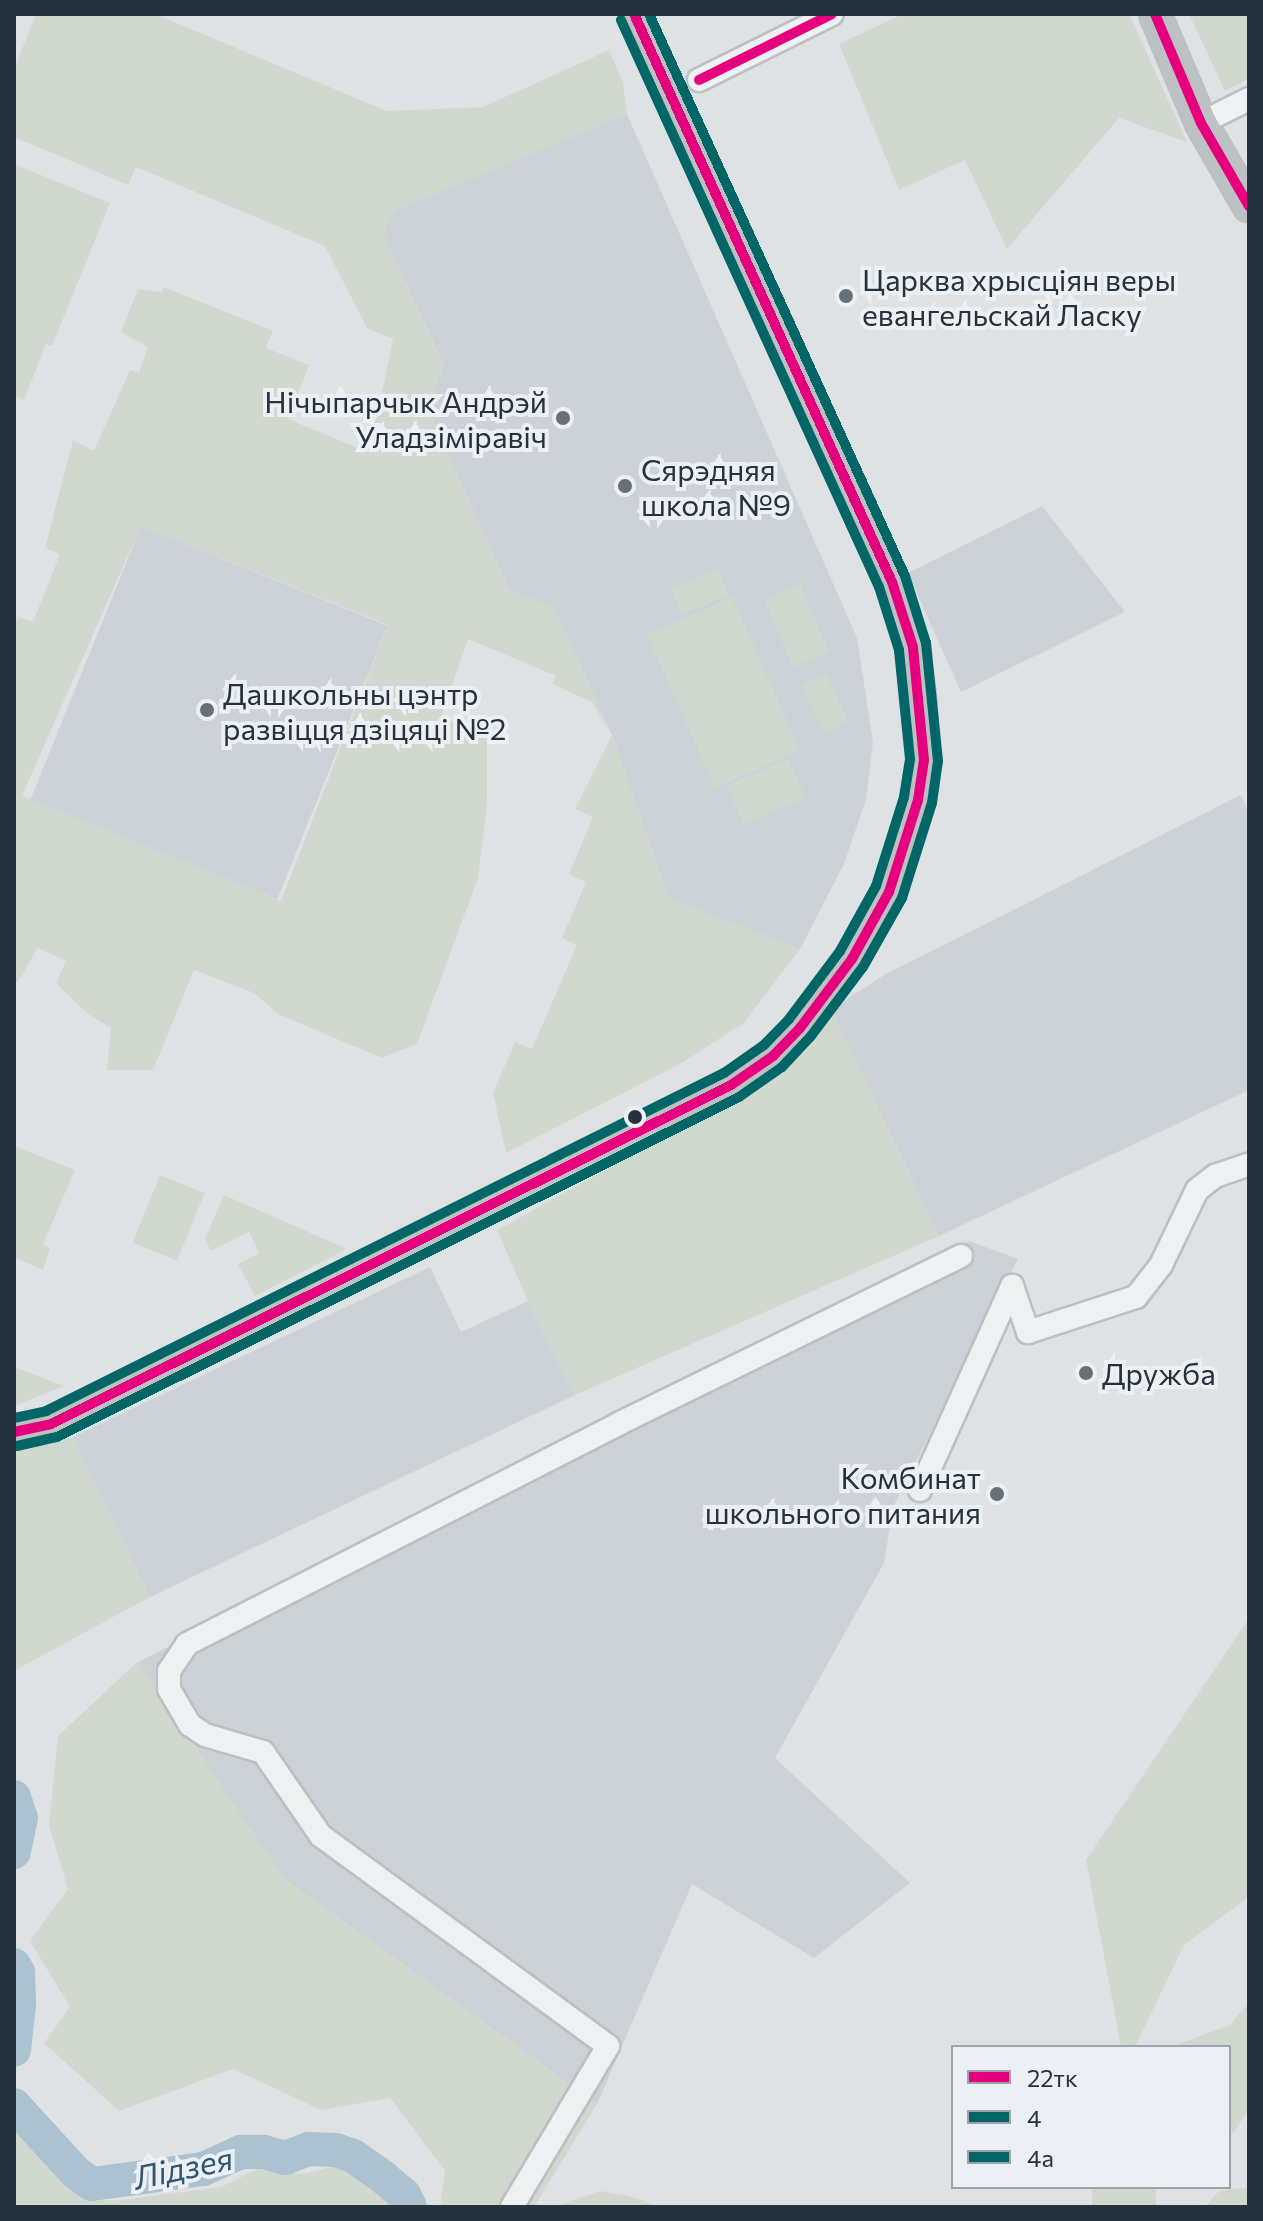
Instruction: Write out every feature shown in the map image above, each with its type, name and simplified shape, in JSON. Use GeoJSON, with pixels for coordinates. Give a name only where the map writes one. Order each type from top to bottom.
{"type":"FeatureCollection","features":[{"type":"Feature","properties":{"kind":"street"},"geometry":{"type":"LineString","coordinates":[[14,1432],[51,1424],[731,1085],[773,1056],[800,1028],[852,959],[889,892],[918,800],[924,760],[913,647],[892,582],[634,14]]}},
{"type":"Feature","properties":{"kind":"street"},"geometry":{"type":"LineString","coordinates":[[699,80],[832,14]]}},
{"type":"Feature","properties":{"kind":"street"},"geometry":{"type":"LineString","coordinates":[[1155,14],[1201,123],[1249,206]]}},
{"type":"Feature","properties":{"kind":"street"},"geometry":{"type":"LineString","coordinates":[[1201,123],[1249,99]]}},
{"type":"Feature","properties":{"kind":"street"},"geometry":{"type":"LineString","coordinates":[[920,1490],[1012,1286],[1028,1332],[1136,1297],[1161,1265],[1197,1190],[1215,1176],[1249,1164]]}},
{"type":"Feature","properties":{"kind":"street"},"geometry":{"type":"LineString","coordinates":[[512,2207],[608,2046],[321,1836],[263,1752],[205,1735],[190,1725],[169,1689],[169,1671],[187,1644],[618,1424],[961,1256]]}},
{"type":"Feature","properties":{"kind":"shaded area"},"geometry":{"type":"Polygon","coordinates":[[[36,14],[155,14],[387,111],[483,107],[609,50],[623,82],[627,114],[395,210],[383,233],[444,367],[427,408],[510,591],[554,606],[612,735],[592,702],[552,684],[556,676],[468,639],[441,716],[487,736],[487,805],[478,878],[417,1044],[382,1058],[278,1014],[254,993],[194,970],[153,1070],[107,1070],[111,1028],[88,1014],[56,983],[66,961],[38,948],[17,983],[14,979],[14,629],[18,617],[33,622],[60,554],[45,548],[73,440],[94,451],[130,370],[139,373],[148,347],[121,332],[138,289],[162,292],[164,287],[273,331],[266,348],[309,365],[288,419],[363,450],[377,417],[393,339],[367,328],[325,246],[136,167],[128,185],[14,137],[14,69],[36,14]],[[141,526],[22,796],[281,901],[388,625],[141,526]]]}},
{"type":"Feature","properties":{"kind":"shaded area"},"geometry":{"type":"Polygon","coordinates":[[[903,14],[1129,14],[1187,142],[1119,118],[1007,249],[965,160],[899,190],[839,44],[903,14]]]}},
{"type":"Feature","properties":{"kind":"shaded area"},"geometry":{"type":"Polygon","coordinates":[[[1189,14],[1249,14],[1249,79],[1225,91],[1189,14]]]}},
{"type":"Feature","properties":{"kind":"shaded area","name":"Сярэдняя школа №9"},"geometry":{"type":"Polygon","coordinates":[[[627,114],[857,638],[873,742],[866,800],[843,866],[800,949],[669,899],[612,735],[554,607],[510,591],[427,408],[444,366],[383,233],[395,210],[627,114]]]}},
{"type":"Feature","properties":{"kind":"shaded area"},"geometry":{"type":"Polygon","coordinates":[[[14,164],[110,203],[52,346],[46,344],[24,400],[14,396],[14,164]]]}},
{"type":"Feature","properties":{"kind":"shaded area"},"geometry":{"type":"Polygon","coordinates":[[[1042,506],[1125,612],[961,692],[908,573],[1042,506]]]}},
{"type":"Feature","properties":{"kind":"shaded area","name":"Дашкольны цэнтр развіцця дзіцяці №2"},"geometry":{"type":"Polygon","coordinates":[[[141,526],[388,626],[277,899],[30,800],[141,526]]]}},
{"type":"Feature","properties":{"kind":"shaded area"},"geometry":{"type":"Polygon","coordinates":[[[718,569],[729,595],[682,615],[671,589],[718,569]]]}},
{"type":"Feature","properties":{"kind":"shaded area"},"geometry":{"type":"Polygon","coordinates":[[[800,584],[829,652],[793,667],[764,599],[800,584]]]}},
{"type":"Feature","properties":{"kind":"shaded area"},"geometry":{"type":"Polygon","coordinates":[[[732,597],[800,750],[715,788],[647,635],[732,597]]]}},
{"type":"Feature","properties":{"kind":"shaded area"},"geometry":{"type":"Polygon","coordinates":[[[826,673],[849,722],[824,733],[802,684],[826,673]]]}},
{"type":"Feature","properties":{"kind":"shaded area"},"geometry":{"type":"Polygon","coordinates":[[[612,735],[669,898],[800,949],[744,1023],[680,1064],[506,1153],[493,1093],[515,1042],[532,1049],[577,945],[562,938],[586,882],[569,874],[593,817],[575,809],[612,735]]]}},
{"type":"Feature","properties":{"kind":"shaded area"},"geometry":{"type":"Polygon","coordinates":[[[788,759],[805,797],[744,825],[727,786],[788,759]]]}},
{"type":"Feature","properties":{"kind":"shaded area"},"geometry":{"type":"Polygon","coordinates":[[[1241,795],[1249,813],[1249,1090],[939,1236],[831,1009],[886,974],[1241,795]]]}},
{"type":"Feature","properties":{"kind":"shaded area"},"geometry":{"type":"Polygon","coordinates":[[[831,1009],[939,1236],[575,1395],[497,1230],[770,1079],[831,1009]]]}},
{"type":"Feature","properties":{"kind":"shaded area"},"geometry":{"type":"Polygon","coordinates":[[[14,1146],[75,1170],[43,1244],[50,1248],[43,1270],[14,1257],[14,1146]]]}},
{"type":"Feature","properties":{"kind":"shaded area"},"geometry":{"type":"Polygon","coordinates":[[[160,1175],[205,1193],[177,1261],[133,1243],[160,1175]]]}},
{"type":"Feature","properties":{"kind":"shaded area"},"geometry":{"type":"Polygon","coordinates":[[[224,1195],[347,1249],[255,1296],[238,1264],[259,1253],[249,1232],[211,1251],[205,1239],[224,1195]]]}},
{"type":"Feature","properties":{"kind":"shaded area"},"geometry":{"type":"Polygon","coordinates":[[[969,1241],[1018,1259],[893,1507],[884,1563],[775,1758],[910,1883],[814,1958],[692,1884],[597,2104],[283,1878],[138,1662],[969,1241]]]}},
{"type":"Feature","properties":{"kind":"shaded area"},"geometry":{"type":"Polygon","coordinates":[[[430,1267],[461,1332],[528,1301],[575,1395],[150,1597],[73,1437],[430,1267]]]}},
{"type":"Feature","properties":{"kind":"shaded area"},"geometry":{"type":"Polygon","coordinates":[[[14,1367],[64,1386],[14,1406],[14,1367]]]}},
{"type":"Feature","properties":{"kind":"shaded area"},"geometry":{"type":"Polygon","coordinates":[[[73,1437],[150,1597],[14,1671],[14,1448],[73,1437]]]}},
{"type":"Feature","properties":{"kind":"shaded area"},"geometry":{"type":"Polygon","coordinates":[[[1249,1618],[1249,1897],[1184,1945],[1136,2045],[1121,2045],[1086,1860],[1249,1618]]]}},
{"type":"Feature","properties":{"kind":"shaded area"},"geometry":{"type":"Polygon","coordinates":[[[138,1661],[283,1878],[597,2104],[534,2207],[440,2207],[445,2171],[390,2098],[321,2110],[233,2069],[119,2111],[44,2043],[70,2007],[30,1941],[68,1889],[49,1825],[58,1736],[138,1661]]]}},
{"type":"Feature","properties":{"kind":"shaded area"},"geometry":{"type":"Polygon","coordinates":[[[1249,2002],[1249,2111],[1231,2135],[1231,2045],[1175,2045],[1230,2025],[1249,2002]]]}},
{"type":"Feature","properties":{"kind":"shaded area"},"geometry":{"type":"Polygon","coordinates":[[[14,2112],[90,2198],[113,2201],[221,2187],[257,2169],[303,2174],[340,2165],[401,2207],[14,2207],[14,2112]]]}},
{"type":"Feature","properties":{"kind":"shaded area"},"geometry":{"type":"Polygon","coordinates":[[[1249,2187],[1249,2207],[1205,2207],[1219,2191],[1249,2187]]]}},
{"type":"Feature","properties":{"kind":"shaded area"},"geometry":{"type":"Polygon","coordinates":[[[1092,2189],[1156,2189],[1156,2207],[1092,2207],[1092,2189]]]}},
{"type":"Feature","properties":{"kind":"shaded area"},"geometry":{"type":"Polygon","coordinates":[[[600,2191],[630,2196],[660,2207],[554,2207],[600,2191]]]}},
{"type":"Feature","properties":{"kind":"waterway","name":"Лідзея"},"geometry":{"type":"LineString","coordinates":[[14,1797],[21,1818],[14,1852]]}},
{"type":"Feature","properties":{"kind":"waterway","name":"Лідзея"},"geometry":{"type":"LineString","coordinates":[[14,1965],[18,1972],[19,2005],[14,2050]]}},
{"type":"Feature","properties":{"kind":"waterway","name":"Лідзея"},"geometry":{"type":"LineString","coordinates":[[14,2105],[76,2173],[92,2184],[203,2169],[241,2152],[264,2152],[285,2158],[309,2149],[336,2150],[353,2156],[384,2178],[404,2195],[410,2207]]}},
{"type":"Feature","properties":{"kind":"transit line","name":"22тк"},"geometry":{"type":"LineString","coordinates":[[14,1432],[51,1424],[731,1085],[773,1056],[800,1028],[852,959],[889,892],[918,800],[924,760],[913,647],[892,582],[634,14]]}},
{"type":"Feature","properties":{"kind":"transit line","name":"4"},"geometry":{"type":"LineString","coordinates":[[17,1446],[57,1437],[739,1097],[782,1067],[811,1036],[863,967],[902,898],[932,803],[938,761],[926,643],[905,576],[649,14]]}},
{"type":"Feature","properties":{"kind":"transit line","name":"22тк"},"geometry":{"type":"LineString","coordinates":[[699,80],[832,14]]}},
{"type":"Feature","properties":{"kind":"transit line","name":"22тк"},"geometry":{"type":"LineString","coordinates":[[1155,14],[1201,123],[1249,206]]}},
{"type":"Feature","properties":{"kind":"transit line","name":"4а"},"geometry":{"type":"LineString","coordinates":[[14,1418],[46,1411],[724,1073],[764,1045],[789,1019],[840,951],[876,886],[904,797],[910,759],[899,650],[879,587],[621,20]]}},
{"type":"Feature","properties":{"kind":"place","name":"Царква хрысціян веры евангельскай Ласку"},"geometry":{"type":"Point","coordinates":[846,296]}},
{"type":"Feature","properties":{"kind":"place","name":"Нічыпарчык Андрэй Уладзіміравіч"},"geometry":{"type":"Point","coordinates":[563,418]}},
{"type":"Feature","properties":{"kind":"place","name":"Сярэдняя школа №9"},"geometry":{"type":"Point","coordinates":[625,486]}},
{"type":"Feature","properties":{"kind":"place","name":"Дашкольны цэнтр развіцця дзіцяці №2"},"geometry":{"type":"Point","coordinates":[207,710]}},
{"type":"Feature","properties":{"kind":"place","name":"Дружба"},"geometry":{"type":"Point","coordinates":[1086,1373]}},
{"type":"Feature","properties":{"kind":"place","name":"Комбинат школьного питания"},"geometry":{"type":"Point","coordinates":[997,1494]}}]}
